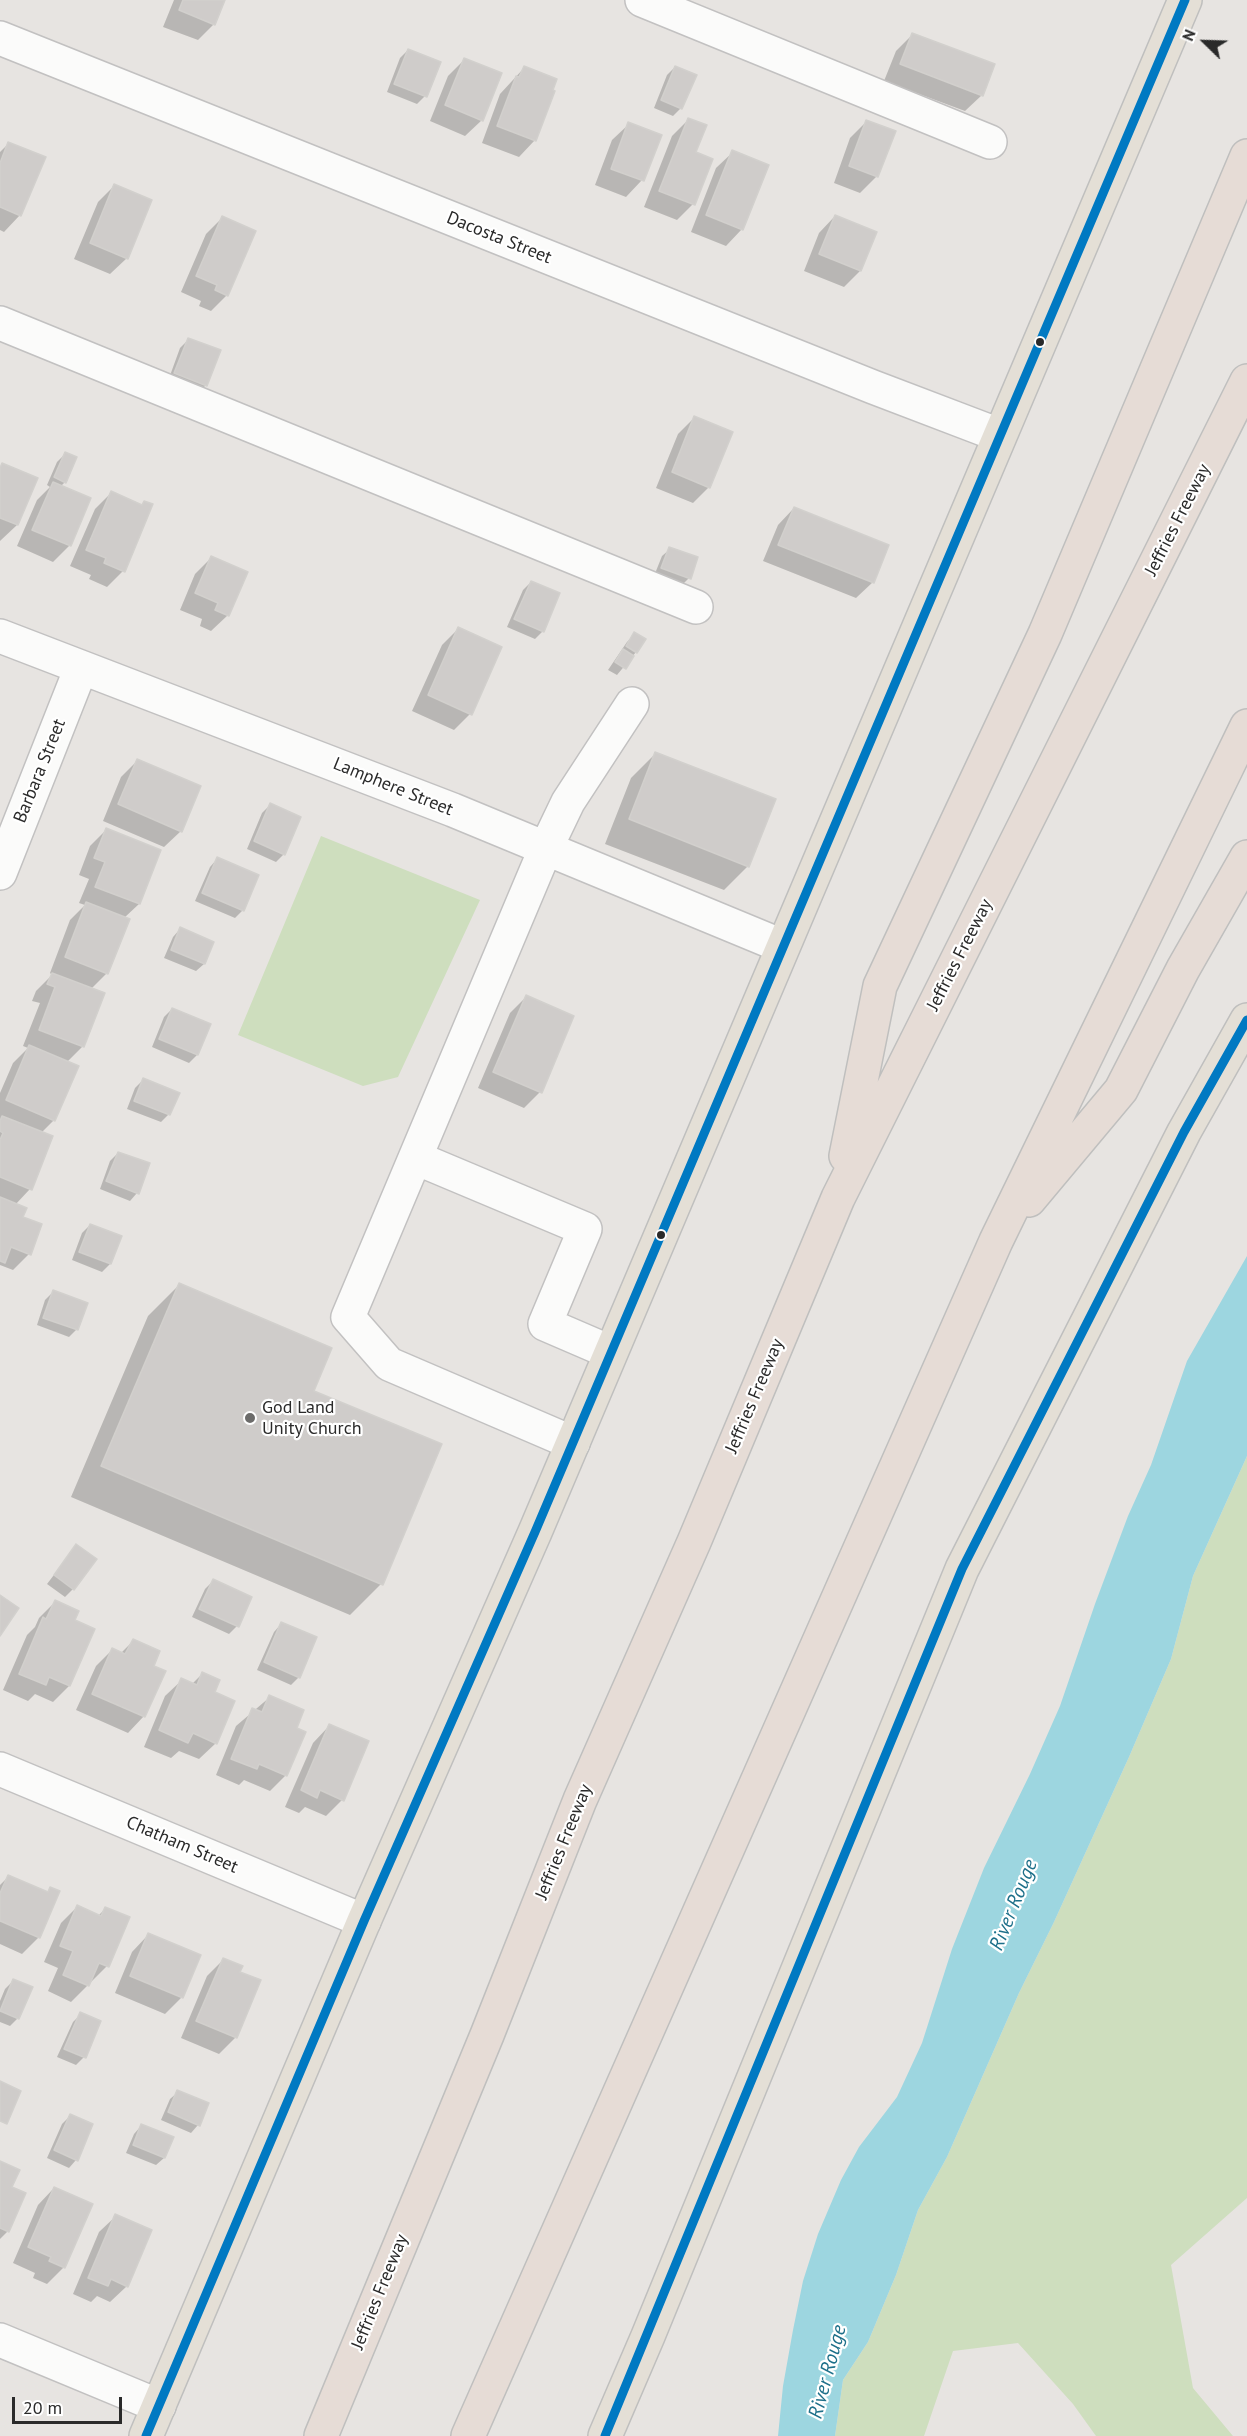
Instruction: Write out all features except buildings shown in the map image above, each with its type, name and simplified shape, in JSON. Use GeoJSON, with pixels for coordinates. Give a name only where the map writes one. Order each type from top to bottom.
{"type":"FeatureCollection","features":[{"type":"Feature","properties":{"kind":"highway"},"geometry":{"type":"LineString","coordinates":[[838,1198],[880,987],[1045,634],[1247,156]]}},
{"type":"Feature","properties":{"kind":"highway","name":"Jeffries Freeway"},"geometry":{"type":"LineString","coordinates":[[321,2436],[487,2035],[580,1800],[694,1542],[838,1198],[1247,381]]}},
{"type":"Feature","properties":{"kind":"highway"},"geometry":{"type":"LineString","coordinates":[[468,2436],[996,1241],[1247,726]]}},
{"type":"Feature","properties":{"kind":"highway"},"geometry":{"type":"LineString","coordinates":[[996,1241],[1121,1090],[1183,969],[1247,857]]}},
{"type":"Feature","properties":{"kind":"main road"},"geometry":{"type":"LineString","coordinates":[[146,2436],[364,1921],[573,1443],[1185,0]]}},
{"type":"Feature","properties":{"kind":"main road"},"geometry":{"type":"LineString","coordinates":[[605,2436],[962,1569],[1184,1132],[1247,1020]]}},
{"type":"Feature","properties":{"kind":"street"},"geometry":{"type":"LineString","coordinates":[[642,0],[990,142]]}},
{"type":"Feature","properties":{"kind":"street","name":"Dacosta Street"},"geometry":{"type":"LineString","coordinates":[[0,39],[873,387],[999,435]]}},
{"type":"Feature","properties":{"kind":"street"},"geometry":{"type":"LineString","coordinates":[[0,323],[696,607]]}},
{"type":"Feature","properties":{"kind":"street","name":"Lamphere Street"},"geometry":{"type":"LineString","coordinates":[[0,636],[306,753],[782,946]]}},
{"type":"Feature","properties":{"kind":"street","name":"Barbara Street"},"geometry":{"type":"LineString","coordinates":[[0,873],[81,668]]}},
{"type":"Feature","properties":{"kind":"street"},"geometry":{"type":"LineString","coordinates":[[573,1443],[389,1364],[348,1317],[545,850],[568,802],[632,704]]}},
{"type":"Feature","properties":{"kind":"street"},"geometry":{"type":"LineString","coordinates":[[416,1158],[585,1228],[545,1324],[610,1352]]}},
{"type":"Feature","properties":{"kind":"street","name":"Chatham Street"},"geometry":{"type":"LineString","coordinates":[[0,1769],[364,1921]]}},
{"type":"Feature","properties":{"kind":"street"},"geometry":{"type":"LineString","coordinates":[[0,2340],[159,2406]]}},
{"type":"Feature","properties":{"kind":"green space"},"geometry":{"type":"Polygon","coordinates":[[[321,836],[480,900],[398,1077],[363,1086],[238,1035],[321,836]]]}},
{"type":"Feature","properties":{"kind":"green space"},"geometry":{"type":"Polygon","coordinates":[[[1247,1456],[1247,2198],[1171,2265],[1193,2388],[1233,2436],[1096,2436],[1073,2404],[1018,2343],[953,2351],[924,2436],[835,2436],[843,2380],[868,2342],[896,2275],[918,2210],[947,2157],[1019,1993],[1129,1757],[1171,1659],[1193,1576],[1247,1456]]]}},
{"type":"Feature","properties":{"kind":"water","name":"River Rouge"},"geometry":{"type":"Polygon","coordinates":[[[1247,1256],[1247,1456],[1193,1576],[1171,1659],[1129,1757],[1019,1993],[947,2157],[918,2210],[896,2275],[868,2342],[843,2380],[835,2436],[778,2436],[783,2386],[793,2330],[803,2281],[818,2234],[841,2180],[859,2147],[897,2097],[922,2043],[952,1949],[984,1868],[1060,1706],[1095,1604],[1128,1516],[1151,1465],[1187,1361],[1247,1256]]]}},
{"type":"Feature","properties":{"kind":"transit line"},"geometry":{"type":"LineString","coordinates":[[146,2436],[364,1921],[535,1532],[1185,0]]}},
{"type":"Feature","properties":{"kind":"transit line"},"geometry":{"type":"LineString","coordinates":[[605,2436],[962,1569],[1184,1132],[1247,1020]]}},
{"type":"Feature","properties":{"kind":"place","name":"God Land Unity Church"},"geometry":{"type":"Point","coordinates":[250,1418]}}]}
